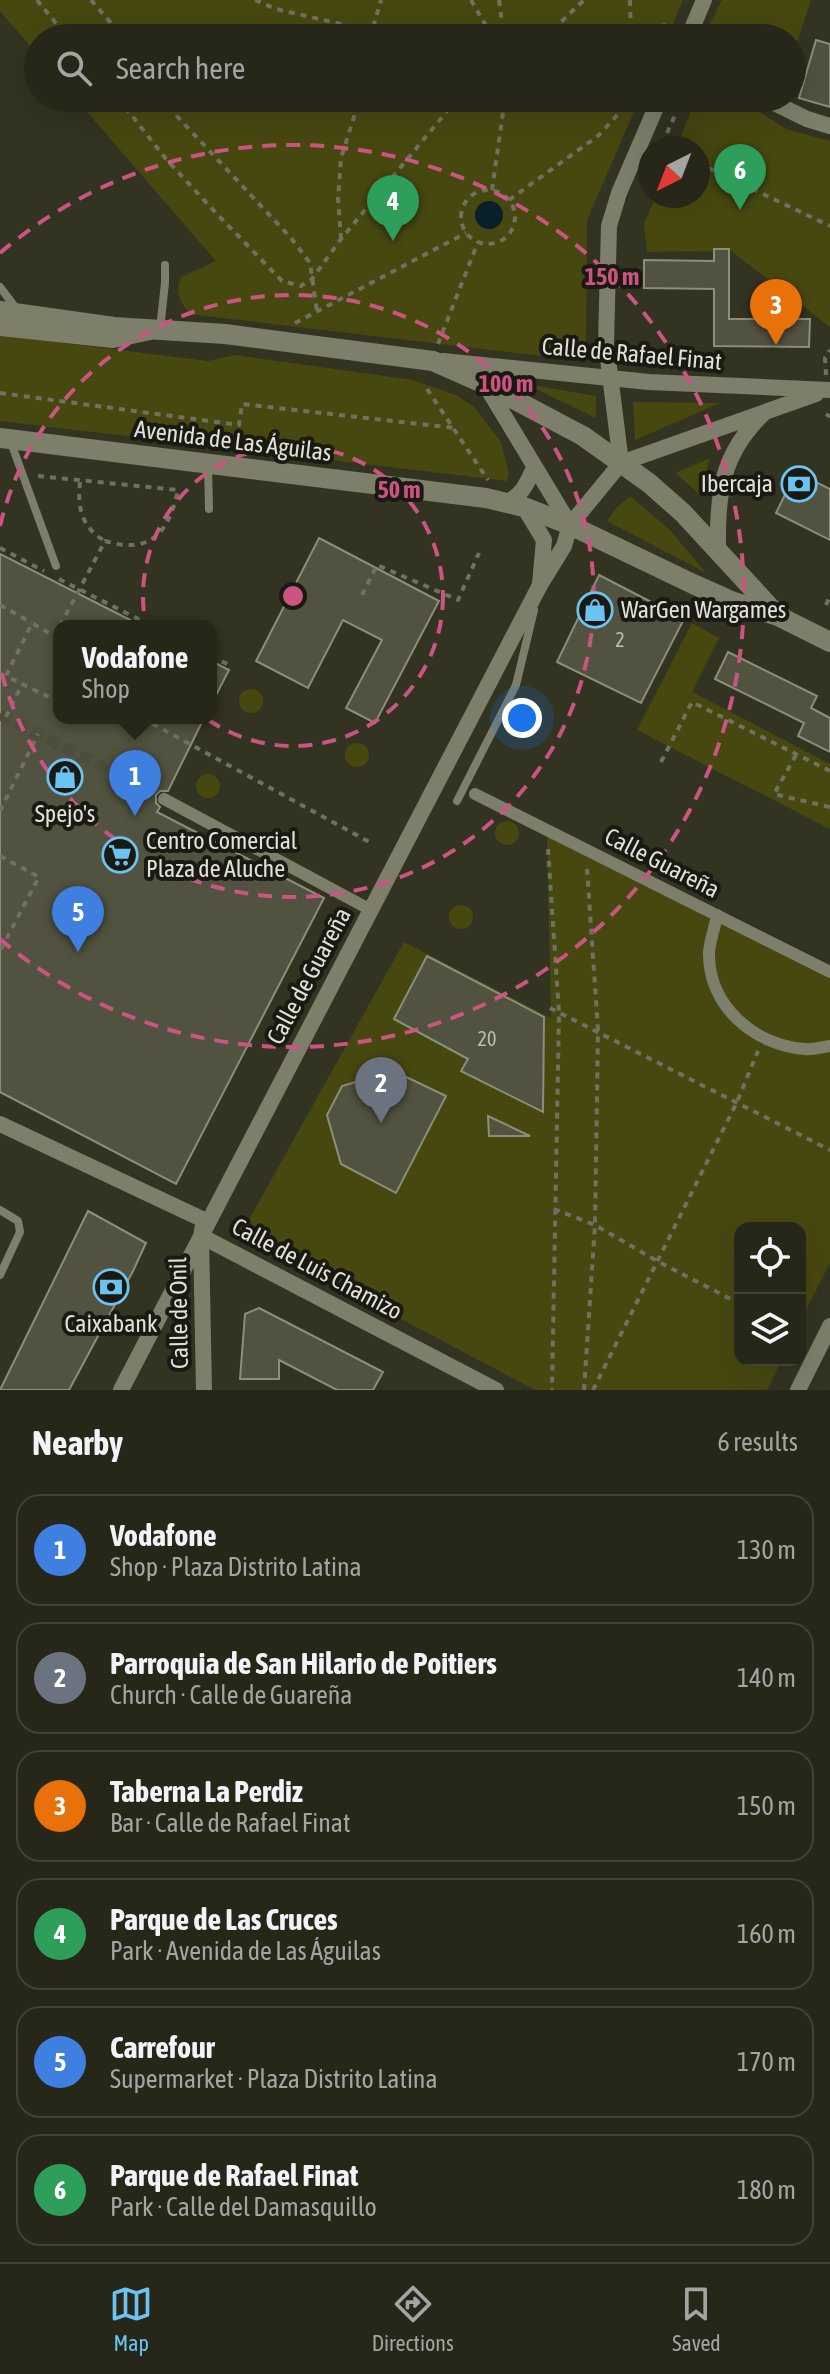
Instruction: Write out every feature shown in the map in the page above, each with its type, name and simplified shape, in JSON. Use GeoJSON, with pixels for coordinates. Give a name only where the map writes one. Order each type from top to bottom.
{"type":"FeatureCollection","features":[{"type":"Feature","properties":{"kind":"street"},"geometry":{"type":"LineString","coordinates":[[694,24],[704,0]]}},
{"type":"Feature","properties":{"kind":"street"},"geometry":{"type":"LineString","coordinates":[[621,463],[606,343],[609,226],[619,193],[654,112]]}},
{"type":"Feature","properties":{"kind":"street"},"geometry":{"type":"LineString","coordinates":[[793,112],[830,126]]}},
{"type":"Feature","properties":{"kind":"street","name":"Avenida de Las Águilas"},"geometry":{"type":"LineString","coordinates":[[10,313],[160,330],[435,352],[485,384],[583,436],[649,483],[683,513],[778,616]]}},
{"type":"Feature","properties":{"kind":"street","name":"Avenida de Las Águilas"},"geometry":{"type":"LineString","coordinates":[[0,328],[113,340],[160,330]]}},
{"type":"Feature","properties":{"kind":"street","name":"Calle de Rafael Finat"},"geometry":{"type":"LineString","coordinates":[[435,352],[649,382],[828,387]]}},
{"type":"Feature","properties":{"kind":"street"},"geometry":{"type":"LineString","coordinates":[[485,384],[570,525],[621,463],[828,387]]}},
{"type":"Feature","properties":{"kind":"street"},"geometry":{"type":"LineString","coordinates":[[718,550],[717,517],[723,474],[742,438],[768,409]]}},
{"type":"Feature","properties":{"kind":"street","name":"Avenida de Las Águilas"},"geometry":{"type":"LineString","coordinates":[[5,438],[486,498],[515,505],[570,525],[731,601],[778,616],[830,642]]}},
{"type":"Feature","properties":{"kind":"street"},"geometry":{"type":"LineString","coordinates":[[515,505],[534,468]]}},
{"type":"Feature","properties":{"kind":"street","name":"Calle de Guareña"},"geometry":{"type":"LineString","coordinates":[[515,505],[544,540],[540,585]]}},
{"type":"Feature","properties":{"kind":"street","name":"Calle de Guareña"},"geometry":{"type":"LineString","coordinates":[[121,1390],[540,585],[564,546],[570,525]]}},
{"type":"Feature","properties":{"kind":"street","name":"Calle Guareña"},"geometry":{"type":"LineString","coordinates":[[475,794],[830,972]]}},
{"type":"Feature","properties":{"kind":"street"},"geometry":{"type":"LineString","coordinates":[[164,799],[371,910]]}},
{"type":"Feature","properties":{"kind":"street"},"geometry":{"type":"LineString","coordinates":[[717,915],[709,952],[716,989],[732,1015],[763,1039],[806,1050],[830,1046]]}},
{"type":"Feature","properties":{"kind":"street","name":"Calle de Luis Chamizo"},"geometry":{"type":"LineString","coordinates":[[0,1124],[204,1220],[201,1236],[496,1390]]}},
{"type":"Feature","properties":{"kind":"street","name":"Calle de Onil"},"geometry":{"type":"LineString","coordinates":[[201,1236],[204,1390]]}},
{"type":"Feature","properties":{"kind":"street"},"geometry":{"type":"LineString","coordinates":[[798,1390],[830,1326]]}},
{"type":"Feature","properties":{"kind":"lane"},"geometry":{"type":"LineString","coordinates":[[160,330],[165,265]]}},
{"type":"Feature","properties":{"kind":"lane"},"geometry":{"type":"LineString","coordinates":[[0,287],[10,313]]}},
{"type":"Feature","properties":{"kind":"lane"},"geometry":{"type":"LineString","coordinates":[[5,438],[23,473],[56,566]]}},
{"type":"Feature","properties":{"kind":"lane"},"geometry":{"type":"LineString","coordinates":[[208,463],[209,509]]}},
{"type":"Feature","properties":{"kind":"lane"},"geometry":{"type":"LineString","coordinates":[[457,801],[516,685],[540,585]]}},
{"type":"Feature","properties":{"kind":"lane"},"geometry":{"type":"LineString","coordinates":[[0,1210],[18,1221],[20,1232],[0,1275]]}},
{"type":"Feature","properties":{"kind":"path"},"geometry":{"type":"LineString","coordinates":[[37,0],[57,24]]}},
{"type":"Feature","properties":{"kind":"path"},"geometry":{"type":"LineString","coordinates":[[91,0],[111,24]]}},
{"type":"Feature","properties":{"kind":"path"},"geometry":{"type":"LineString","coordinates":[[255,0],[331,24]]}},
{"type":"Feature","properties":{"kind":"path"},"geometry":{"type":"LineString","coordinates":[[374,24],[381,0]]}},
{"type":"Feature","properties":{"kind":"path"},"geometry":{"type":"LineString","coordinates":[[471,0],[485,24]]}},
{"type":"Feature","properties":{"kind":"path"},"geometry":{"type":"LineString","coordinates":[[499,0],[502,24]]}},
{"type":"Feature","properties":{"kind":"path"},"geometry":{"type":"LineString","coordinates":[[559,24],[584,0]]}},
{"type":"Feature","properties":{"kind":"path"},"geometry":{"type":"LineString","coordinates":[[630,0],[631,24]]}},
{"type":"Feature","properties":{"kind":"path"},"geometry":{"type":"LineString","coordinates":[[129,112],[166,159],[282,281],[301,286],[312,279],[341,239],[446,112]]}},
{"type":"Feature","properties":{"kind":"path"},"geometry":{"type":"LineString","coordinates":[[173,112],[291,238],[310,263],[317,311]]}},
{"type":"Feature","properties":{"kind":"path"},"geometry":{"type":"LineString","coordinates":[[341,239],[338,199],[341,158],[356,112]]}},
{"type":"Feature","properties":{"kind":"path"},"geometry":{"type":"LineString","coordinates":[[492,190],[503,112]]}},
{"type":"Feature","properties":{"kind":"path"},"geometry":{"type":"LineString","coordinates":[[509,200],[598,136],[620,112]]}},
{"type":"Feature","properties":{"kind":"path"},"geometry":{"type":"LineString","coordinates":[[665,136],[676,113]]}},
{"type":"Feature","properties":{"kind":"path"},"geometry":{"type":"LineString","coordinates":[[710,169],[830,226]]}},
{"type":"Feature","properties":{"kind":"path"},"geometry":{"type":"LineString","coordinates":[[492,190],[509,200],[515,216],[510,233],[496,243],[478,242],[466,233],[462,225],[463,207],[474,194],[492,190]]}},
{"type":"Feature","properties":{"kind":"path"},"geometry":{"type":"LineString","coordinates":[[292,324],[466,233]]}},
{"type":"Feature","properties":{"kind":"path"},"geometry":{"type":"LineString","coordinates":[[435,352],[478,242]]}},
{"type":"Feature","properties":{"kind":"path"},"geometry":{"type":"LineString","coordinates":[[828,387],[825,358],[830,350]]}},
{"type":"Feature","properties":{"kind":"path"},"geometry":{"type":"LineString","coordinates":[[427,389],[489,481]]}},
{"type":"Feature","properties":{"kind":"path"},"geometry":{"type":"LineString","coordinates":[[0,393],[239,425],[242,404],[455,428]]}},
{"type":"Feature","properties":{"kind":"path"},"geometry":{"type":"LineString","coordinates":[[23,473],[80,482],[178,490],[165,528],[138,546],[120,546],[93,534],[83,521],[80,482]]}},
{"type":"Feature","properties":{"kind":"path"},"geometry":{"type":"LineString","coordinates":[[64,620],[105,541]]}},
{"type":"Feature","properties":{"kind":"path"},"geometry":{"type":"LineString","coordinates":[[0,548],[140,620]]}},
{"type":"Feature","properties":{"kind":"path"},"geometry":{"type":"LineString","coordinates":[[362,595],[377,565],[458,600],[479,553]]}},
{"type":"Feature","properties":{"kind":"path"},"geometry":{"type":"LineString","coordinates":[[826,605],[830,596]]}},
{"type":"Feature","properties":{"kind":"path"},"geometry":{"type":"LineString","coordinates":[[0,605],[53,635]]}},
{"type":"Feature","properties":{"kind":"path"},"geometry":{"type":"LineString","coordinates":[[6,676],[32,623]]}},
{"type":"Feature","properties":{"kind":"path"},"geometry":{"type":"LineString","coordinates":[[217,659],[231,666]]}},
{"type":"Feature","properties":{"kind":"path"},"geometry":{"type":"LineString","coordinates":[[0,672],[53,699]]}},
{"type":"Feature","properties":{"kind":"path"},"geometry":{"type":"LineString","coordinates":[[6,717],[22,684]]}},
{"type":"Feature","properties":{"kind":"path"},"geometry":{"type":"LineString","coordinates":[[661,762],[692,702],[830,771]]}},
{"type":"Feature","properties":{"kind":"path"},"geometry":{"type":"LineString","coordinates":[[153,724],[373,844]]}},
{"type":"Feature","properties":{"kind":"path"},"geometry":{"type":"LineString","coordinates":[[0,811],[38,734]]}},
{"type":"Feature","properties":{"kind":"path"},"geometry":{"type":"LineString","coordinates":[[796,755],[774,794],[830,807]]}},
{"type":"Feature","properties":{"kind":"path"},"geometry":{"type":"LineString","coordinates":[[547,830],[559,1013],[552,1390]]}},
{"type":"Feature","properties":{"kind":"path"},"geometry":{"type":"LineString","coordinates":[[584,1390],[595,1225],[598,1030],[585,849]]}},
{"type":"Feature","properties":{"kind":"path"},"geometry":{"type":"LineString","coordinates":[[0,856],[39,877],[0,951]]}},
{"type":"Feature","properties":{"kind":"path"},"geometry":{"type":"LineString","coordinates":[[550,1008],[830,1150]]}},
{"type":"Feature","properties":{"kind":"path"},"geometry":{"type":"LineString","coordinates":[[593,1390],[737,1102],[763,1039]]}},
{"type":"Feature","properties":{"kind":"path"},"geometry":{"type":"LineString","coordinates":[[554,1209],[595,1225],[734,1301]]}},
{"type":"Feature","properties":{"kind":"shaded area"},"geometry":{"type":"Polygon","coordinates":[[[0,0],[683,0],[673,24],[24,24],[24,39],[0,11],[0,0]]]}},
{"type":"Feature","properties":{"kind":"shaded area"},"geometry":{"type":"Polygon","coordinates":[[[722,0],[811,0],[803,24],[709,24],[722,0]]]}},
{"type":"Feature","properties":{"kind":"shaded area"},"geometry":{"type":"Polygon","coordinates":[[[87,112],[634,112],[587,220],[586,351],[576,360],[189,314],[179,296],[181,277],[216,261],[87,112]]]}},
{"type":"Feature","properties":{"kind":"shaded area"},"geometry":{"type":"Polygon","coordinates":[[[690,112],[760,112],[786,129],[830,141],[830,327],[731,251],[647,252],[644,224],[651,208],[710,208],[710,136],[681,136],[690,112]]]}},
{"type":"Feature","properties":{"kind":"shaded area"},"geometry":{"type":"Polygon","coordinates":[[[0,335],[208,361],[235,355],[413,380],[458,396],[475,408],[501,442],[509,473],[507,481],[0,421],[0,335]]]}},
{"type":"Feature","properties":{"kind":"shaded area"},"geometry":{"type":"Polygon","coordinates":[[[526,384],[596,396],[596,418],[526,384]]]}},
{"type":"Feature","properties":{"kind":"shaded area"},"geometry":{"type":"Polygon","coordinates":[[[633,402],[720,403],[635,440],[633,402]]]}},
{"type":"Feature","properties":{"kind":"shaded area"},"geometry":{"type":"Polygon","coordinates":[[[710,458],[699,494],[676,473],[710,458]]]}},
{"type":"Feature","properties":{"kind":"shaded area"},"geometry":{"type":"Polygon","coordinates":[[[630,496],[670,530],[706,573],[607,521],[630,496]]]}},
{"type":"Feature","properties":{"kind":"shaded area"},"geometry":{"type":"Polygon","coordinates":[[[692,623],[719,638],[692,692],[830,764],[830,829],[637,730],[692,623]]]}},
{"type":"Feature","properties":{"kind":"shaded area"},"geometry":{"type":"Polygon","coordinates":[[[251,689],[260,692],[263,701],[260,710],[251,713],[242,710],[239,701],[242,692],[251,689]]]}},
{"type":"Feature","properties":{"kind":"shaded area"},"geometry":{"type":"Polygon","coordinates":[[[357,743],[366,746],[369,755],[366,764],[357,767],[348,764],[345,755],[348,746],[357,743]]]}},
{"type":"Feature","properties":{"kind":"shaded area"},"geometry":{"type":"Polygon","coordinates":[[[208,774],[217,777],[220,786],[217,795],[208,798],[199,795],[196,786],[199,777],[208,774]]]}},
{"type":"Feature","properties":{"kind":"shaded area"},"geometry":{"type":"Polygon","coordinates":[[[507,821],[516,824],[519,833],[516,842],[507,845],[498,842],[495,833],[498,824],[507,821]]]}},
{"type":"Feature","properties":{"kind":"shaded area"},"geometry":{"type":"Polygon","coordinates":[[[547,830],[830,972],[830,1263],[806,1310],[806,1222],[734,1222],[734,1366],[779,1366],[767,1390],[535,1390],[241,1234],[404,942],[551,1018],[547,830]]]}},
{"type":"Feature","properties":{"kind":"shaded area"},"geometry":{"type":"Polygon","coordinates":[[[461,905],[470,908],[473,917],[470,926],[461,929],[452,926],[449,917],[452,908],[461,905]]]}},
{"type":"Feature","properties":{"kind":"water"},"geometry":{"type":"Polygon","coordinates":[[[489,201],[499,205],[503,215],[499,225],[489,229],[479,225],[475,215],[479,205],[489,201]]]}},
{"type":"Feature","properties":{"kind":"building"},"geometry":{"type":"Polygon","coordinates":[[[816,40],[830,44],[830,107],[806,100],[806,74],[816,40]]]}},
{"type":"Feature","properties":{"kind":"building"},"geometry":{"type":"Polygon","coordinates":[[[714,249],[729,249],[729,319],[810,319],[809,347],[714,346],[714,289],[644,288],[644,260],[714,261],[714,249]]]}},
{"type":"Feature","properties":{"kind":"building"},"geometry":{"type":"Polygon","coordinates":[[[796,472],[830,489],[830,540],[776,513],[796,472]]]}},
{"type":"Feature","properties":{"kind":"building"},"geometry":{"type":"Polygon","coordinates":[[[319,538],[439,601],[375,723],[346,708],[382,640],[343,620],[308,688],[256,661],[319,538]]]}},
{"type":"Feature","properties":{"kind":"building","name":"Centro Comercial Plaza de Aluche"},"geometry":{"type":"Polygon","coordinates":[[[0,554],[130,620],[53,620],[53,724],[201,724],[168,791],[160,791],[156,795],[156,803],[160,807],[157,812],[324,898],[176,1184],[0,1092],[0,554]]]}},
{"type":"Feature","properties":{"kind":"building"},"geometry":{"type":"Polygon","coordinates":[[[599,575],[684,619],[641,703],[557,662],[599,575]]]}},
{"type":"Feature","properties":{"kind":"building"},"geometry":{"type":"Polygon","coordinates":[[[728,652],[817,696],[811,708],[830,718],[830,752],[798,736],[804,723],[715,679],[728,652]]]}},
{"type":"Feature","properties":{"kind":"building"},"geometry":{"type":"Polygon","coordinates":[[[217,664],[229,670],[217,693],[217,664]]]}},
{"type":"Feature","properties":{"kind":"building"},"geometry":{"type":"Polygon","coordinates":[[[427,956],[544,1017],[543,1112],[461,1071],[468,1059],[394,1019],[427,956]]]}},
{"type":"Feature","properties":{"kind":"building"},"geometry":{"type":"Polygon","coordinates":[[[377,1063],[446,1096],[396,1193],[341,1164],[327,1115],[342,1086],[369,1078],[377,1063]]]}},
{"type":"Feature","properties":{"kind":"building"},"geometry":{"type":"Polygon","coordinates":[[[488,1116],[530,1136],[489,1136],[488,1116]]]}},
{"type":"Feature","properties":{"kind":"building"},"geometry":{"type":"Polygon","coordinates":[[[88,1211],[146,1243],[133,1271],[69,1390],[0,1390],[88,1211]]]}},
{"type":"Feature","properties":{"kind":"building"},"geometry":{"type":"Polygon","coordinates":[[[259,1308],[383,1372],[373,1390],[337,1390],[279,1360],[279,1379],[240,1379],[245,1314],[259,1308]]]}},
{"type":"Feature","properties":{"kind":"tunnel"},"geometry":{"type":"LineString","coordinates":[[0,714],[164,799]]}},
{"type":"Feature","properties":{"kind":"place","name":"Parque de Rafael Finat"},"geometry":{"type":"Point","coordinates":[740,210]}},
{"type":"Feature","properties":{"kind":"place","name":"Parque de Las Cruces"},"geometry":{"type":"Point","coordinates":[393,241]}},
{"type":"Feature","properties":{"kind":"place","name":"Taberna La Perdiz"},"geometry":{"type":"Point","coordinates":[776,345]}},
{"type":"Feature","properties":{"kind":"place","name":"Ibercaja"},"geometry":{"type":"Point","coordinates":[799,484]}},
{"type":"Feature","properties":{"kind":"place","name":"WarGen Wargames"},"geometry":{"type":"Point","coordinates":[595,610]}},
{"type":"Feature","properties":{"kind":"place","name":"Spejo's"},"geometry":{"type":"Point","coordinates":[65,777]}},
{"type":"Feature","properties":{"kind":"place","name":"Vodafone"},"geometry":{"type":"Point","coordinates":[135,816]}},
{"type":"Feature","properties":{"kind":"place","name":"Centro Comercial Plaza de Aluche"},"geometry":{"type":"Point","coordinates":[120,855]}},
{"type":"Feature","properties":{"kind":"place","name":"Carrefour"},"geometry":{"type":"Point","coordinates":[78,952]}},
{"type":"Feature","properties":{"kind":"place","name":"Parroquia de San Hilario de Poitiers"},"geometry":{"type":"Point","coordinates":[381,1123]}},
{"type":"Feature","properties":{"kind":"place","name":"Caixabank"},"geometry":{"type":"Point","coordinates":[111,1287]}}]}
